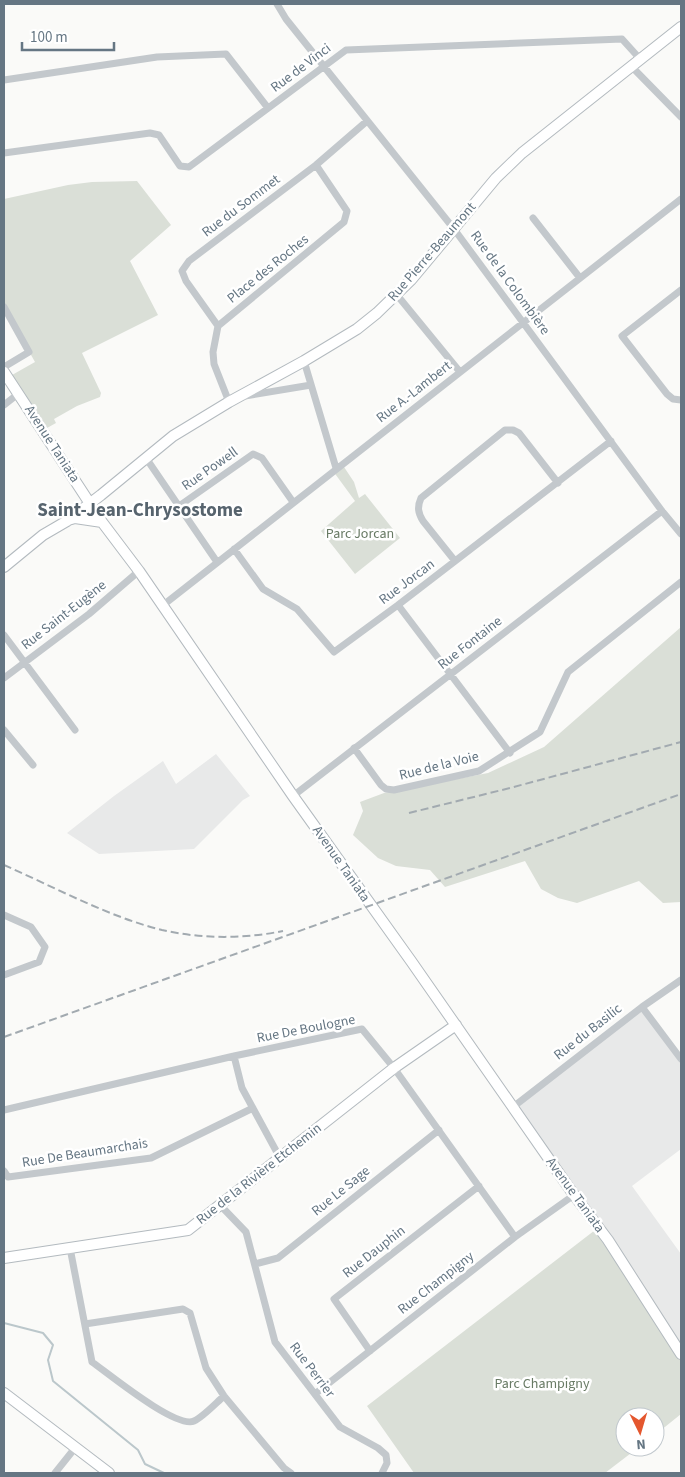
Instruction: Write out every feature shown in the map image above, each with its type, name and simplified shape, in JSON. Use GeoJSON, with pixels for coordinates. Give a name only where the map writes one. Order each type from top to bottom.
{"type":"FeatureCollection","features":[{"type":"Feature","properties":{"kind":"main road","name":"Rue Pierre-Beaumont"},"geometry":{"type":"LineString","coordinates":[[4,567],[43,535],[67,521],[173,436],[357,329],[397,295],[496,178],[522,154],[681,27]]}},
{"type":"Feature","properties":{"kind":"main road","name":"Avenue Taniata"},"geometry":{"type":"LineString","coordinates":[[4,372],[102,522],[139,571],[293,796],[574,1195],[608,1240],[681,1354]]}},
{"type":"Feature","properties":{"kind":"main road"},"geometry":{"type":"LineString","coordinates":[[67,521],[76,518],[102,522]]}},
{"type":"Feature","properties":{"kind":"main road","name":"Rue de la Rivière Etchemin"},"geometry":{"type":"LineString","coordinates":[[4,1258],[188,1230],[394,1068],[456,1025]]}},
{"type":"Feature","properties":{"kind":"main road"},"geometry":{"type":"LineString","coordinates":[[4,1393],[109,1473]]}},
{"type":"Feature","properties":{"kind":"street","name":"Rue de la Colombière"},"geometry":{"type":"LineString","coordinates":[[277,4],[286,19],[454,229],[662,511],[681,534]]}},
{"type":"Feature","properties":{"kind":"street","name":"Rue de Vinci"},"geometry":{"type":"LineString","coordinates":[[4,153],[150,133],[159,135],[180,166],[190,168],[346,50],[622,39],[641,60]]}},
{"type":"Feature","properties":{"kind":"street"},"geometry":{"type":"LineString","coordinates":[[4,80],[157,56],[226,54],[268,108]]}},
{"type":"Feature","properties":{"kind":"street"},"geometry":{"type":"LineString","coordinates":[[632,67],[681,116]]}},
{"type":"Feature","properties":{"kind":"street","name":"Rue du Sommet"},"geometry":{"type":"LineString","coordinates":[[218,326],[186,281],[182,271],[189,260],[316,165],[367,121]]}},
{"type":"Feature","properties":{"kind":"street","name":"Place des Roches"},"geometry":{"type":"LineString","coordinates":[[218,326],[344,222],[347,211],[316,165]]}},
{"type":"Feature","properties":{"kind":"street","name":"Rue A.-Lambert"},"geometry":{"type":"LineString","coordinates":[[162,606],[681,198]]}},
{"type":"Feature","properties":{"kind":"street"},"geometry":{"type":"LineString","coordinates":[[532,218],[580,278]]}},
{"type":"Feature","properties":{"kind":"street"},"geometry":{"type":"LineString","coordinates":[[681,290],[622,336],[667,394],[673,399],[681,400]]}},
{"type":"Feature","properties":{"kind":"street"},"geometry":{"type":"LineString","coordinates":[[397,295],[460,372]]}},
{"type":"Feature","properties":{"kind":"street"},"geometry":{"type":"LineString","coordinates":[[4,307],[29,352],[4,367]]}},
{"type":"Feature","properties":{"kind":"street"},"geometry":{"type":"LineString","coordinates":[[218,326],[212,352],[214,364],[229,402]]}},
{"type":"Feature","properties":{"kind":"street"},"geometry":{"type":"LineString","coordinates":[[304,361],[336,468]]}},
{"type":"Feature","properties":{"kind":"street"},"geometry":{"type":"LineString","coordinates":[[239,396],[311,385]]}},
{"type":"Feature","properties":{"kind":"street"},"geometry":{"type":"LineString","coordinates":[[4,405],[18,394]]}},
{"type":"Feature","properties":{"kind":"street"},"geometry":{"type":"LineString","coordinates":[[455,561],[423,521],[418,506],[421,498],[505,430],[513,430],[519,434],[558,483]]}},
{"type":"Feature","properties":{"kind":"street","name":"Rue Jorcan"},"geometry":{"type":"LineString","coordinates":[[234,549],[263,589],[297,609],[334,652],[611,441]]}},
{"type":"Feature","properties":{"kind":"street","name":"Rue Powell"},"geometry":{"type":"LineString","coordinates":[[179,506],[253,454],[262,458],[293,502]]}},
{"type":"Feature","properties":{"kind":"street"},"geometry":{"type":"LineString","coordinates":[[146,458],[217,562]]}},
{"type":"Feature","properties":{"kind":"street","name":"Rue Fontaine"},"geometry":{"type":"LineString","coordinates":[[293,796],[662,511]]}},
{"type":"Feature","properties":{"kind":"street","name":"Rue Saint-Eugène"},"geometry":{"type":"LineString","coordinates":[[4,678],[89,614],[139,571]]}},
{"type":"Feature","properties":{"kind":"street","name":"Rue de la Voie"},"geometry":{"type":"LineString","coordinates":[[354,748],[381,785],[394,790],[480,771],[540,732],[568,672],[681,582]]}},
{"type":"Feature","properties":{"kind":"street"},"geometry":{"type":"LineString","coordinates":[[398,605],[510,753]]}},
{"type":"Feature","properties":{"kind":"street"},"geometry":{"type":"LineString","coordinates":[[4,635],[75,730]]}},
{"type":"Feature","properties":{"kind":"street"},"geometry":{"type":"LineString","coordinates":[[5,734],[32,765]]}},
{"type":"Feature","properties":{"kind":"street"},"geometry":{"type":"LineString","coordinates":[[4,915],[31,927],[45,947],[39,962],[4,974]]}},
{"type":"Feature","properties":{"kind":"street","name":"Rue du Basilic"},"geometry":{"type":"LineString","coordinates":[[513,1106],[642,1007],[681,980]]}},
{"type":"Feature","properties":{"kind":"street"},"geometry":{"type":"LineString","coordinates":[[642,1007],[681,1059]]}},
{"type":"Feature","properties":{"kind":"street","name":"Rue De Boulogne"},"geometry":{"type":"LineString","coordinates":[[4,1110],[234,1056],[362,1029],[394,1068],[515,1237]]}},
{"type":"Feature","properties":{"kind":"street"},"geometry":{"type":"LineString","coordinates":[[234,1056],[242,1088],[280,1158]]}},
{"type":"Feature","properties":{"kind":"street","name":"Rue De Beaumarchais"},"geometry":{"type":"LineString","coordinates":[[4,1171],[8,1177],[151,1158],[253,1108]]}},
{"type":"Feature","properties":{"kind":"street","name":"Rue Le Sage"},"geometry":{"type":"LineString","coordinates":[[255,1264],[278,1258],[438,1130]]}},
{"type":"Feature","properties":{"kind":"street","name":"Rue Dauphin"},"geometry":{"type":"LineString","coordinates":[[370,1351],[334,1299],[479,1186]]}},
{"type":"Feature","properties":{"kind":"street","name":"Rue Champigny"},"geometry":{"type":"LineString","coordinates":[[315,1394],[515,1237],[574,1195]]}},
{"type":"Feature","properties":{"kind":"street","name":"Rue Perrier"},"geometry":{"type":"LineString","coordinates":[[220,1205],[246,1232],[275,1342],[340,1427],[378,1448],[386,1455],[387,1463],[382,1473]]}},
{"type":"Feature","properties":{"kind":"street"},"geometry":{"type":"LineString","coordinates":[[70,1248],[92,1362],[166,1414],[186,1422],[195,1421],[224,1396]]}},
{"type":"Feature","properties":{"kind":"street"},"geometry":{"type":"LineString","coordinates":[[86,1324],[182,1309],[190,1313],[206,1368],[224,1396],[284,1468],[291,1473]]}},
{"type":"Feature","properties":{"kind":"street"},"geometry":{"type":"LineString","coordinates":[[55,1473],[75,1448]]}},
{"type":"Feature","properties":{"kind":"shaded area"},"geometry":{"type":"Polygon","coordinates":[[[216,754],[250,796],[243,800],[194,849],[99,854],[67,833],[163,761],[176,784],[216,754]]]}},
{"type":"Feature","properties":{"kind":"shaded area"},"geometry":{"type":"Polygon","coordinates":[[[642,1007],[681,1059],[681,1149],[632,1186],[681,1254],[681,1354],[513,1107],[642,1007]]]}},
{"type":"Feature","properties":{"kind":"green space"},"geometry":{"type":"Polygon","coordinates":[[[137,181],[171,225],[130,261],[158,315],[82,353],[101,393],[100,397],[77,406],[54,419],[56,423],[47,428],[12,375],[35,362],[4,307],[4,199],[68,185],[92,182],[137,181]]]}},
{"type":"Feature","properties":{"kind":"green space","name":"Parc Jorcan"},"geometry":{"type":"Polygon","coordinates":[[[342,464],[354,482],[359,498],[365,494],[400,538],[355,574],[321,531],[355,501],[333,471],[342,464]]]}},
{"type":"Feature","properties":{"kind":"green space"},"geometry":{"type":"Polygon","coordinates":[[[681,627],[681,902],[663,903],[639,881],[577,903],[558,898],[541,889],[525,861],[445,887],[430,870],[396,866],[378,858],[353,835],[363,811],[360,802],[384,793],[488,773],[544,747],[681,627]]]}},
{"type":"Feature","properties":{"kind":"green space","name":"Parc Champigny"},"geometry":{"type":"Polygon","coordinates":[[[599,1227],[681,1353],[681,1414],[665,1427],[665,1407],[615,1407],[615,1457],[626,1457],[605,1473],[414,1473],[367,1406],[599,1227]]]}},
{"type":"Feature","properties":{"kind":"waterway"},"geometry":{"type":"LineString","coordinates":[[4,1323],[43,1333],[53,1345],[48,1360],[53,1381],[138,1450],[145,1464],[164,1473]]}},
{"type":"Feature","properties":{"kind":"railway"},"geometry":{"type":"LineString","coordinates":[[409,813],[681,742]]}},
{"type":"Feature","properties":{"kind":"railway"},"geometry":{"type":"LineString","coordinates":[[4,1037],[681,794]]}},
{"type":"Feature","properties":{"kind":"railway"},"geometry":{"type":"LineString","coordinates":[[4,865],[102,910],[162,930],[222,937],[238,937],[283,931]]}},
{"type":"Feature","properties":{"kind":"district","name":"Saint-Jean-Chrysostome"},"geometry":{"type":"Point","coordinates":[140,510]}}]}
